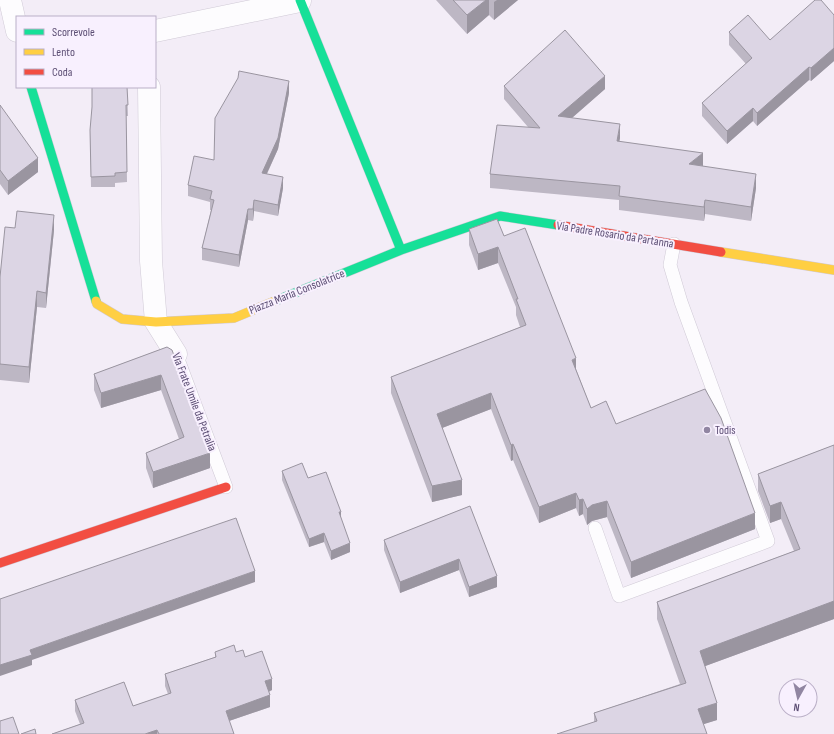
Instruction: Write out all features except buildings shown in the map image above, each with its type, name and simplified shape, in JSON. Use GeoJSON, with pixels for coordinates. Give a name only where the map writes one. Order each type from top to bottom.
{"type":"FeatureCollection","features":[{"type":"Feature","properties":{"kind":"street"},"geometry":{"type":"LineString","coordinates":[[10,0],[16,27]]}},
{"type":"Feature","properties":{"kind":"street"},"geometry":{"type":"LineString","coordinates":[[156,31],[300,0],[401,250]]}},
{"type":"Feature","properties":{"kind":"street"},"geometry":{"type":"LineString","coordinates":[[31,88],[97,304],[122,319],[156,322],[151,261],[149,88]]}},
{"type":"Feature","properties":{"kind":"street","name":"Via Padre Rosario da Partanna"},"geometry":{"type":"LineString","coordinates":[[401,250],[500,216],[834,270]]}},
{"type":"Feature","properties":{"kind":"street","name":"Piazza Maria Consolatrice"},"geometry":{"type":"LineString","coordinates":[[156,322],[234,318],[401,250]]}},
{"type":"Feature","properties":{"kind":"street","name":"Via Frate Umile da Petralia"},"geometry":{"type":"LineString","coordinates":[[156,322],[176,354]]}},
{"type":"Feature","properties":{"kind":"street","name":"Via Frate Umile da Petralia"},"geometry":{"type":"LineString","coordinates":[[0,563],[226,487]]}},
{"type":"Feature","properties":{"kind":"lane"},"geometry":{"type":"LineString","coordinates":[[595,528],[619,596],[768,541],[681,302],[670,265],[674,244]]}},
{"type":"Feature","properties":{"kind":"lane","name":"Via Frate Umile da Petralia"},"geometry":{"type":"LineString","coordinates":[[176,354],[226,487]]}},
{"type":"Feature","properties":{"kind":"traffic: fast"},"geometry":{"type":"LineString","coordinates":[[300,0],[401,250]]}},
{"type":"Feature","properties":{"kind":"traffic: fast"},"geometry":{"type":"LineString","coordinates":[[31,88],[96,301]]}},
{"type":"Feature","properties":{"kind":"traffic: fast"},"geometry":{"type":"LineString","coordinates":[[275,301],[401,250],[500,216],[558,225]]}},
{"type":"Feature","properties":{"kind":"traffic: slow"},"geometry":{"type":"LineString","coordinates":[[721,252],[834,270]]}},
{"type":"Feature","properties":{"kind":"traffic: slow"},"geometry":{"type":"LineString","coordinates":[[96,301],[97,304],[122,319],[156,322],[234,318],[275,301]]}},
{"type":"Feature","properties":{"kind":"traffic: jam"},"geometry":{"type":"LineString","coordinates":[[558,225],[721,252]]}},
{"type":"Feature","properties":{"kind":"traffic: jam"},"geometry":{"type":"LineString","coordinates":[[0,563],[226,487]]}},
{"type":"Feature","properties":{"kind":"place","name":"Todis"},"geometry":{"type":"Point","coordinates":[707,430]}}]}
